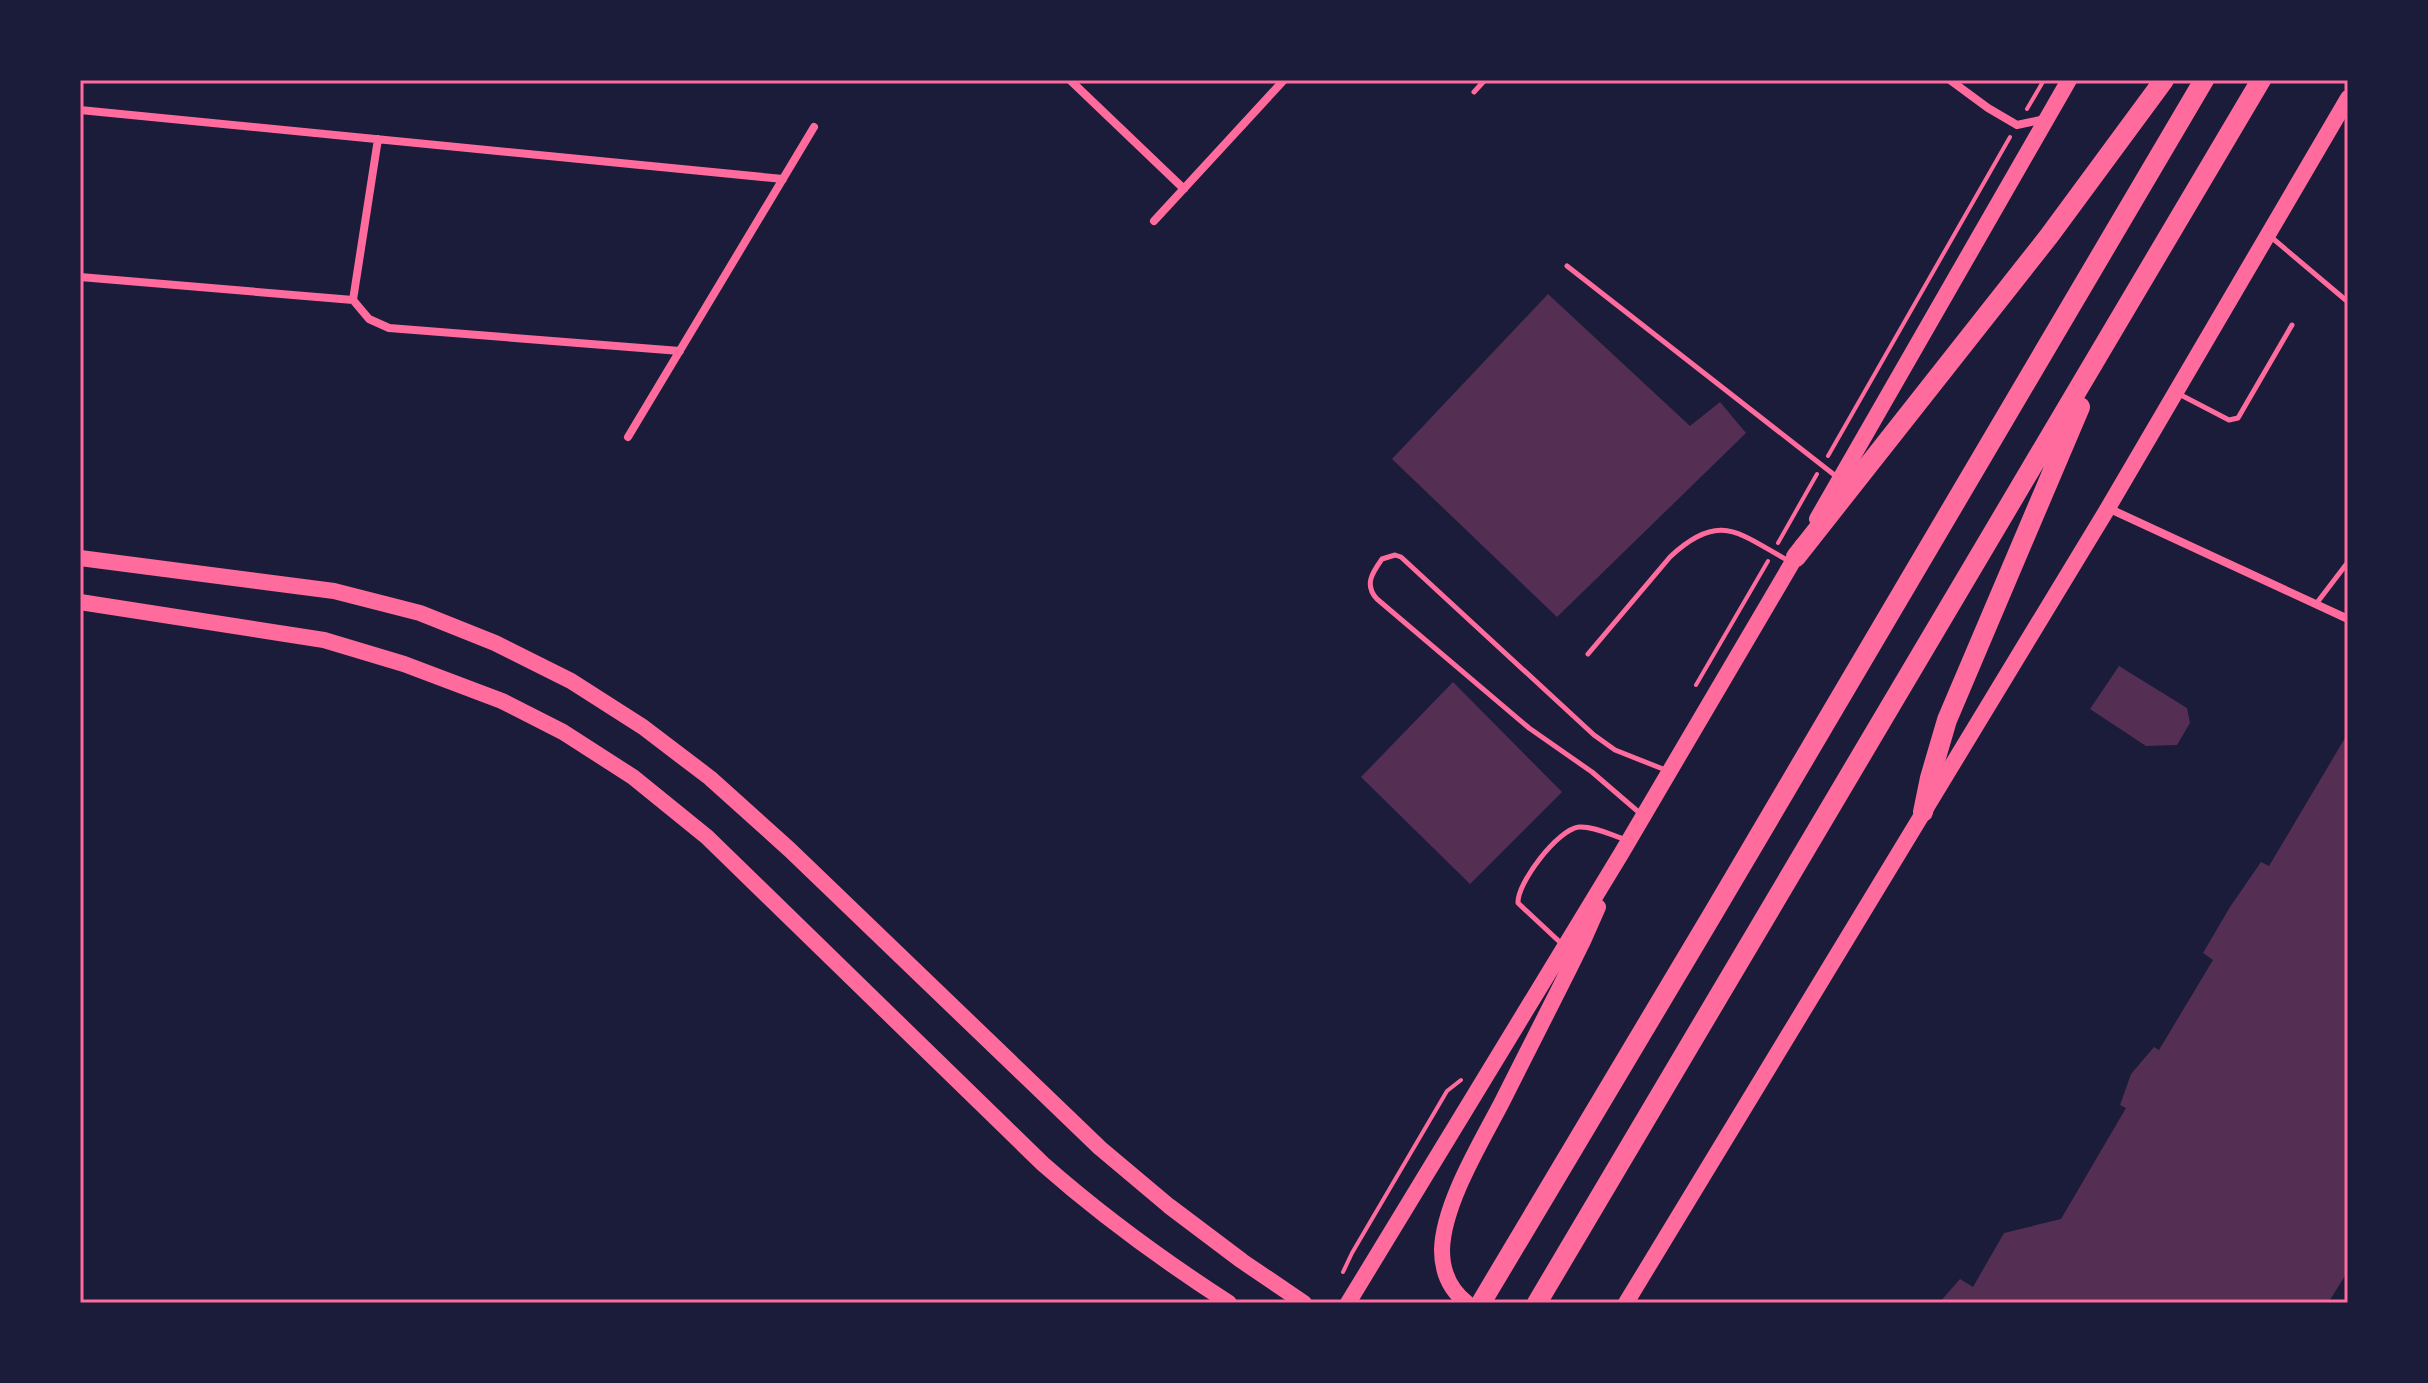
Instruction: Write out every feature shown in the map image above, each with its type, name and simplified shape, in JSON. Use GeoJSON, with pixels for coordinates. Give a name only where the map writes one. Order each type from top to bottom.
{"type":"FeatureCollection","features":[{"type":"Feature","properties":{"kind":"highway"},"geometry":{"type":"LineString","coordinates":[[1794,560],[2049,236],[2164,80]]}},
{"type":"Feature","properties":{"kind":"highway"},"geometry":{"type":"LineString","coordinates":[[1481,1303],[2204,80]]}},
{"type":"Feature","properties":{"kind":"highway"},"geometry":{"type":"LineString","coordinates":[[1537,1303],[2261,80]]}},
{"type":"Feature","properties":{"kind":"highway"},"geometry":{"type":"LineString","coordinates":[[1923,812],[1939,744],[1953,705],[2107,341]]}},
{"type":"Feature","properties":{"kind":"main road"},"geometry":{"type":"LineString","coordinates":[[1348,1303],[1794,560],[2069,80]]}},
{"type":"Feature","properties":{"kind":"main road"},"geometry":{"type":"LineString","coordinates":[[1626,1303],[2108,508],[2348,98]]}},
{"type":"Feature","properties":{"kind":"main road"},"geometry":{"type":"LineString","coordinates":[[80,558],[334,591],[420,613],[495,643],[571,681],[643,727],[710,778],[790,850],[1100,1148],[1169,1206],[1304,1303]]}},
{"type":"Feature","properties":{"kind":"main road"},"geometry":{"type":"LineString","coordinates":[[80,602],[324,640],[404,664],[488,695],[563,732],[633,777],[707,837],[1072,1190],[1118,1228],[1229,1303]]}},
{"type":"Feature","properties":{"kind":"main road"},"geometry":{"type":"LineString","coordinates":[[1467,1303],[1450,1285],[1444,1271],[1442,1250],[1445,1227],[1467,1171],[1583,941],[1624,847]]}},
{"type":"Feature","properties":{"kind":"main road"},"geometry":{"type":"LineString","coordinates":[[1611,1303],[1646,1271]]}},
{"type":"Feature","properties":{"kind":"street"},"geometry":{"type":"LineString","coordinates":[[1070,80],[1184,189]]}},
{"type":"Feature","properties":{"kind":"street"},"geometry":{"type":"LineString","coordinates":[[1154,221],[1284,80]]}},
{"type":"Feature","properties":{"kind":"street"},"geometry":{"type":"LineString","coordinates":[[1950,80],[2017,125],[2046,118]]}},
{"type":"Feature","properties":{"kind":"street"},"geometry":{"type":"LineString","coordinates":[[80,110],[783,179]]}},
{"type":"Feature","properties":{"kind":"street"},"geometry":{"type":"LineString","coordinates":[[628,437],[814,127]]}},
{"type":"Feature","properties":{"kind":"street"},"geometry":{"type":"LineString","coordinates":[[353,300],[378,139]]}},
{"type":"Feature","properties":{"kind":"street"},"geometry":{"type":"LineString","coordinates":[[80,277],[353,300],[369,319],[389,328],[680,351]]}},
{"type":"Feature","properties":{"kind":"street"},"geometry":{"type":"LineString","coordinates":[[2108,508],[2348,619]]}},
{"type":"Feature","properties":{"kind":"lane"},"geometry":{"type":"LineString","coordinates":[[1474,92],[1485,80]]}},
{"type":"Feature","properties":{"kind":"lane"},"geometry":{"type":"LineString","coordinates":[[2267,234],[2348,302]]}},
{"type":"Feature","properties":{"kind":"lane"},"geometry":{"type":"LineString","coordinates":[[1567,266],[1840,480]]}},
{"type":"Feature","properties":{"kind":"lane"},"geometry":{"type":"LineString","coordinates":[[2176,392],[2229,420],[2238,418],[2292,325]]}},
{"type":"Feature","properties":{"kind":"lane"},"geometry":{"type":"LineString","coordinates":[[1588,654],[1670,557],[1685,542],[1699,534],[1713,530],[1741,533],[1773,552],[1794,560]]}},
{"type":"Feature","properties":{"kind":"lane"},"geometry":{"type":"LineString","coordinates":[[1643,816],[1592,772],[1529,728],[1377,599],[1369,583],[1382,559],[1395,555],[1401,557],[1594,735],[1615,750],[1669,772]]}},
{"type":"Feature","properties":{"kind":"lane"},"geometry":{"type":"LineString","coordinates":[[2316,604],[2348,562]]}},
{"type":"Feature","properties":{"kind":"lane"},"geometry":{"type":"LineString","coordinates":[[1565,946],[1518,903],[1517,894],[1527,877],[1555,842],[1570,829],[1587,827],[1624,847]]}},
{"type":"Feature","properties":{"kind":"path"},"geometry":{"type":"LineString","coordinates":[[1696,685],[2044,80]]}},
{"type":"Feature","properties":{"kind":"path"},"geometry":{"type":"LineString","coordinates":[[1341,1278],[1352,1253],[1447,1091],[1469,1074]]}},
{"type":"Feature","properties":{"kind":"building"},"geometry":{"type":"Polygon","coordinates":[[[1548,294],[1690,426],[1720,402],[1746,433],[1557,617],[1392,459],[1548,294]]]}},
{"type":"Feature","properties":{"kind":"building"},"geometry":{"type":"Polygon","coordinates":[[[2119,666],[2187,708],[2190,723],[2177,745],[2146,746],[2090,709],[2119,666]]]}},
{"type":"Feature","properties":{"kind":"building"},"geometry":{"type":"Polygon","coordinates":[[[1453,682],[1562,792],[1470,884],[1361,777],[1453,682]]]}},
{"type":"Feature","properties":{"kind":"building"},"geometry":{"type":"Polygon","coordinates":[[[2348,733],[2348,1271],[2328,1303],[1939,1303],[1960,1279],[1973,1287],[2004,1233],[2061,1219],[2126,1108],[2120,1105],[2131,1074],[2154,1047],[2159,1050],[2213,960],[2203,953],[2230,907],[2261,862],[2269,866],[2348,733]]]}}]}
